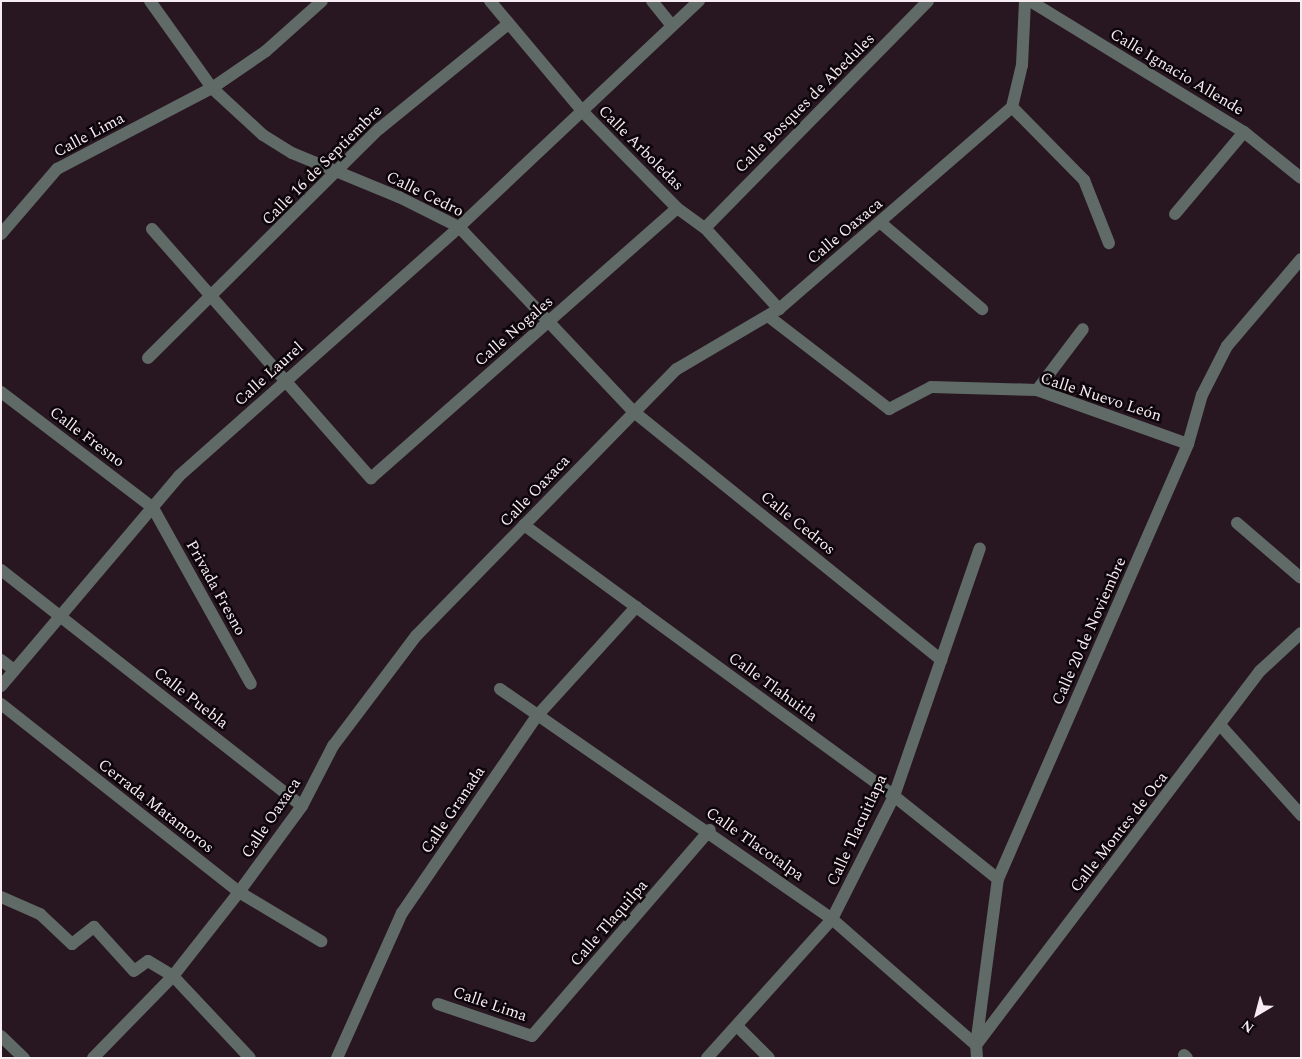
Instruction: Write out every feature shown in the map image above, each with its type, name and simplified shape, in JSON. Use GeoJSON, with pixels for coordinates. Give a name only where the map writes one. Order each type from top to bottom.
{"type":"FeatureCollection","features":[{"type":"Feature","properties":{"kind":"street","name":"Calle Cedro"},"geometry":{"type":"LineString","coordinates":[[150,1],[212,88],[263,135],[292,153],[459,227],[634,412]]}},
{"type":"Feature","properties":{"kind":"street","name":"Calle Lima"},"geometry":{"type":"LineString","coordinates":[[1,234],[57,169],[212,88],[266,51],[322,1]]}},
{"type":"Feature","properties":{"kind":"street","name":"Calle Arboledas"},"geometry":{"type":"LineString","coordinates":[[490,1],[507,25],[583,112],[677,208],[705,228],[773,312]]}},
{"type":"Feature","properties":{"kind":"street"},"geometry":{"type":"LineString","coordinates":[[652,1],[672,26]]}},
{"type":"Feature","properties":{"kind":"street","name":"Calle Laurel"},"geometry":{"type":"LineString","coordinates":[[1,686],[179,476],[459,227],[699,1]]}},
{"type":"Feature","properties":{"kind":"street","name":"Calle Bosques de Abedules"},"geometry":{"type":"LineString","coordinates":[[705,228],[928,1]]}},
{"type":"Feature","properties":{"kind":"street"},"geometry":{"type":"LineString","coordinates":[[1025,1],[1022,66],[1012,106],[1084,180],[1110,243]]}},
{"type":"Feature","properties":{"kind":"street","name":"Calle Ignacio Allende"},"geometry":{"type":"LineString","coordinates":[[1030,1],[1244,132],[1301,178]]}},
{"type":"Feature","properties":{"kind":"street","name":"Calle 16 de Septiembre"},"geometry":{"type":"LineString","coordinates":[[148,358],[213,298],[379,129],[507,25]]}},
{"type":"Feature","properties":{"kind":"street","name":"Calle Oaxaca"},"geometry":{"type":"LineString","coordinates":[[94,1058],[173,976],[239,892],[302,806],[333,746],[416,636],[677,369],[773,312],[881,223],[1012,106]]}},
{"type":"Feature","properties":{"kind":"street"},"geometry":{"type":"LineString","coordinates":[[1175,214],[1244,132]]}},
{"type":"Feature","properties":{"kind":"street","name":"Calle Nogales"},"geometry":{"type":"LineString","coordinates":[[286,381],[371,478],[677,208]]}},
{"type":"Feature","properties":{"kind":"street"},"geometry":{"type":"LineString","coordinates":[[881,223],[982,308]]}},
{"type":"Feature","properties":{"kind":"street"},"geometry":{"type":"LineString","coordinates":[[152,228],[286,381]]}},
{"type":"Feature","properties":{"kind":"street","name":"Calle 20 de Noviembre"},"geometry":{"type":"LineString","coordinates":[[976,1051],[998,879],[1188,444],[1202,395],[1227,346],[1301,259]]}},
{"type":"Feature","properties":{"kind":"street","name":"Calle Nuevo León"},"geometry":{"type":"LineString","coordinates":[[773,312],[889,409],[931,387],[1037,390],[1188,444]]}},
{"type":"Feature","properties":{"kind":"street"},"geometry":{"type":"LineString","coordinates":[[1037,390],[1083,329]]}},
{"type":"Feature","properties":{"kind":"street","name":"Calle Fresno"},"geometry":{"type":"LineString","coordinates":[[1,392],[152,508]]}},
{"type":"Feature","properties":{"kind":"street","name":"Calle Cedros"},"geometry":{"type":"LineString","coordinates":[[634,412],[941,660]]}},
{"type":"Feature","properties":{"kind":"street","name":"Privada Fresno"},"geometry":{"type":"LineString","coordinates":[[152,508],[251,684]]}},
{"type":"Feature","properties":{"kind":"street"},"geometry":{"type":"LineString","coordinates":[[1237,522],[1301,578]]}},
{"type":"Feature","properties":{"kind":"street","name":"Calle Tlahuitla"},"geometry":{"type":"LineString","coordinates":[[524,525],[894,796],[998,879]]}},
{"type":"Feature","properties":{"kind":"street","name":"Calle Tlacuitlapa"},"geometry":{"type":"LineString","coordinates":[[707,1058],[832,919],[894,796],[980,548]]}},
{"type":"Feature","properties":{"kind":"street","name":"Calle Puebla"},"geometry":{"type":"LineString","coordinates":[[1,570],[302,806]]}},
{"type":"Feature","properties":{"kind":"street","name":"Calle Granada"},"geometry":{"type":"LineString","coordinates":[[337,1058],[402,913],[536,718],[636,607]]}},
{"type":"Feature","properties":{"kind":"street","name":"Calle Montes de Oca"},"geometry":{"type":"LineString","coordinates":[[976,1051],[1221,726],[1260,671],[1301,633]]}},
{"type":"Feature","properties":{"kind":"street"},"geometry":{"type":"LineString","coordinates":[[1,660],[14,670]]}},
{"type":"Feature","properties":{"kind":"street","name":"Calle Tlacotalpa"},"geometry":{"type":"LineString","coordinates":[[500,689],[536,718],[710,830],[832,919],[976,1051]]}},
{"type":"Feature","properties":{"kind":"street","name":"Cerrada Matamoros"},"geometry":{"type":"LineString","coordinates":[[1,704],[239,892],[321,941]]}},
{"type":"Feature","properties":{"kind":"street"},"geometry":{"type":"LineString","coordinates":[[1221,726],[1301,815]]}},
{"type":"Feature","properties":{"kind":"street","name":"Calle Tlaquilpa"},"geometry":{"type":"LineString","coordinates":[[532,1036],[710,830]]}},
{"type":"Feature","properties":{"kind":"street"},"geometry":{"type":"LineString","coordinates":[[1,897],[40,914],[72,944],[94,927],[134,971],[148,961],[173,976],[250,1058]]}},
{"type":"Feature","properties":{"kind":"street","name":"Calle Lima"},"geometry":{"type":"LineString","coordinates":[[438,1004],[532,1036]]}},
{"type":"Feature","properties":{"kind":"street"},"geometry":{"type":"LineString","coordinates":[[737,1026],[769,1058]]}},
{"type":"Feature","properties":{"kind":"street"},"geometry":{"type":"LineString","coordinates":[[1,1036],[24,1058]]}}]}
